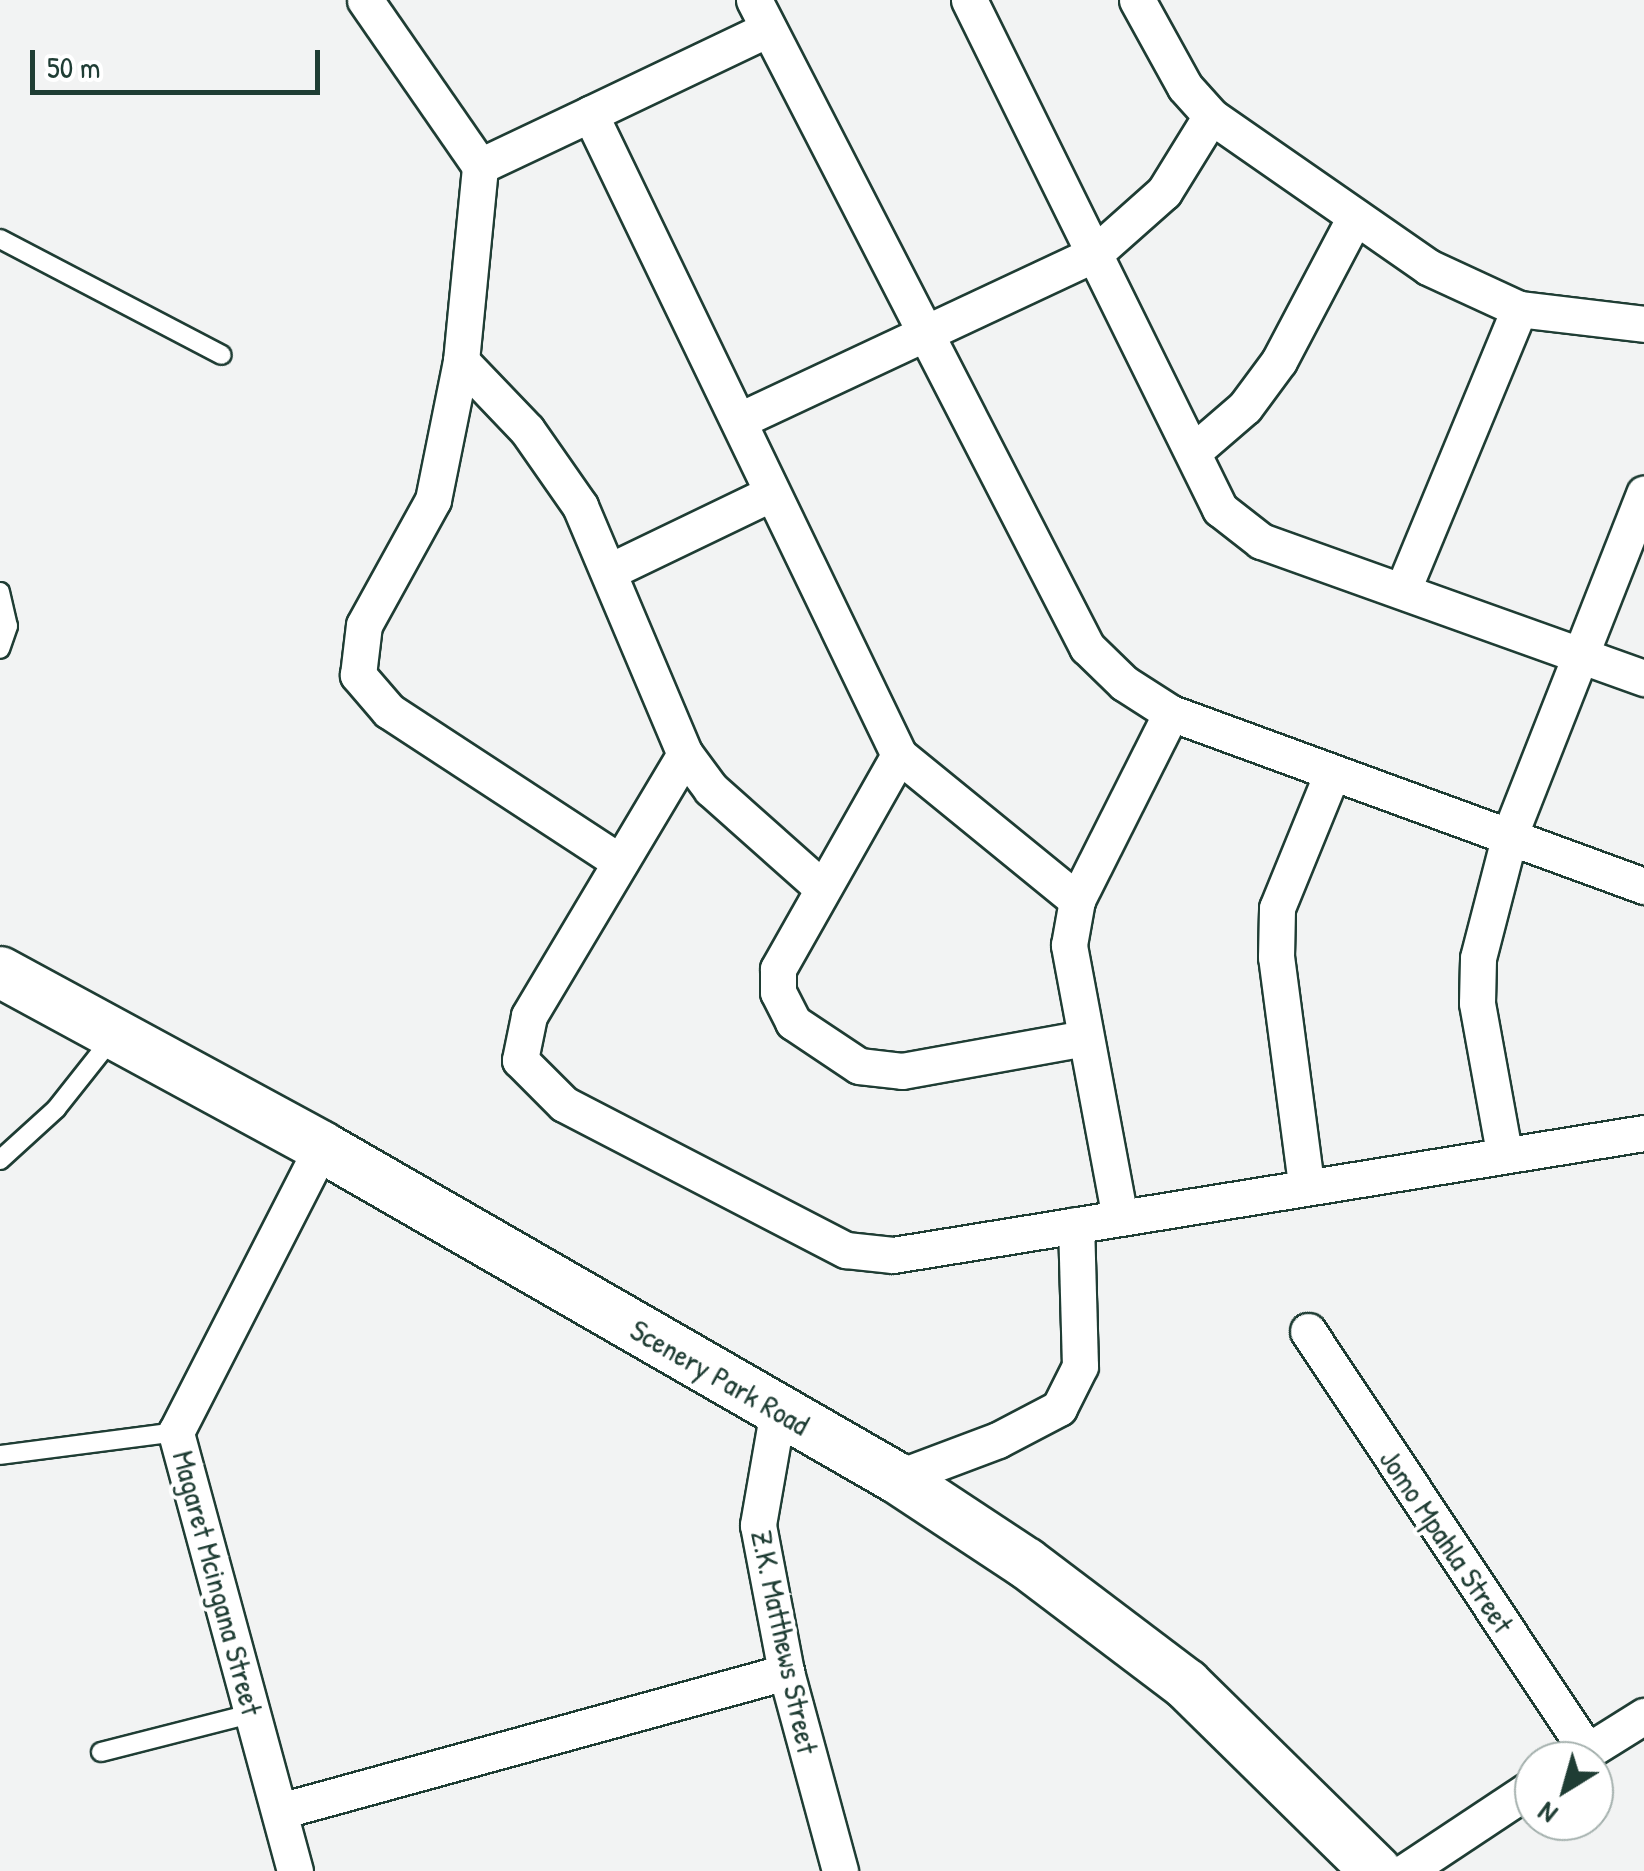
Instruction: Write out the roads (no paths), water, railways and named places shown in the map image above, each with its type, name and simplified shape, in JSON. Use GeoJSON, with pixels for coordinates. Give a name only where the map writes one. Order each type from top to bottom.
{"type":"FeatureCollection","features":[{"type":"Feature","properties":{"kind":"street"},"geometry":{"type":"LineString","coordinates":[[969,0],[1220,509],[1240,528],[1644,678]]}},
{"type":"Feature","properties":{"kind":"street"},"geometry":{"type":"LineString","coordinates":[[1136,0],[1185,87],[1211,116],[1465,288],[1519,309],[1644,324]]}},
{"type":"Feature","properties":{"kind":"street"},"geometry":{"type":"LineString","coordinates":[[380,4],[480,166],[462,361],[433,500],[364,625],[358,675],[389,711],[620,862]]}},
{"type":"Feature","properties":{"kind":"street"},"geometry":{"type":"LineString","coordinates":[[480,166],[590,114],[761,15],[921,334],[1087,647],[1124,682],[1171,712],[1644,886]]}},
{"type":"Feature","properties":{"kind":"street"},"geometry":{"type":"LineString","coordinates":[[590,114],[899,755],[1077,900]]}},
{"type":"Feature","properties":{"kind":"street"},"geometry":{"type":"LineString","coordinates":[[740,420],[1093,256],[1164,192],[1211,116]]}},
{"type":"Feature","properties":{"kind":"street"},"geometry":{"type":"LineString","coordinates":[[1194,451],[1245,406],[1279,362],[1355,217]]}},
{"type":"Feature","properties":{"kind":"street"},"geometry":{"type":"LineString","coordinates":[[1404,587],[1519,309]]}},
{"type":"Feature","properties":{"kind":"street"},"geometry":{"type":"LineString","coordinates":[[462,361],[527,430],[580,506],[686,754],[711,789],[821,887]]}},
{"type":"Feature","properties":{"kind":"street"},"geometry":{"type":"LineString","coordinates":[[1504,1152],[1477,1003],[1478,958],[1510,834],[1644,493]]}},
{"type":"Feature","properties":{"kind":"street"},"geometry":{"type":"LineString","coordinates":[[610,571],[770,494]]}},
{"type":"Feature","properties":{"kind":"street"},"geometry":{"type":"LineString","coordinates":[[1120,1218],[1070,946],[1077,900],[1171,712]]}},
{"type":"Feature","properties":{"kind":"street"},"geometry":{"type":"LineString","coordinates":[[686,754],[520,1038],[520,1060],[537,1083],[564,1104],[846,1250],[893,1255],[1306,1184],[1644,1133]]}},
{"type":"Feature","properties":{"kind":"street"},"geometry":{"type":"LineString","coordinates":[[899,755],[821,887],[778,970],[778,992],[792,1022],[823,1046],[859,1066],[902,1071],[1085,1038]]}},
{"type":"Feature","properties":{"kind":"street"},"geometry":{"type":"LineString","coordinates":[[1306,1184],[1276,957],[1276,908],[1332,773]]}},
{"type":"Feature","properties":{"kind":"street","name":"Scenery Park Road"},"geometry":{"type":"LineString","coordinates":[[0,972],[322,1146],[897,1478],[1026,1563],[1186,1684],[1376,1871]]}},
{"type":"Feature","properties":{"kind":"street","name":"Magaret Mcingana Street"},"geometry":{"type":"LineString","coordinates":[[295,1871],[176,1432],[322,1146]]}},
{"type":"Feature","properties":{"kind":"street"},"geometry":{"type":"LineString","coordinates":[[897,1478],[998,1440],[1059,1408],[1080,1366],[1076,1225]]}},
{"type":"Feature","properties":{"kind":"street","name":"Jomo Mpahla Street"},"geometry":{"type":"LineString","coordinates":[[1308,1330],[1569,1741]]}},
{"type":"Feature","properties":{"kind":"street","name":"Z.K. Matthews Street"},"geometry":{"type":"LineString","coordinates":[[778,1410],[758,1525],[786,1672],[840,1871]]}},
{"type":"Feature","properties":{"kind":"street"},"geometry":{"type":"LineString","coordinates":[[280,1812],[786,1672]]}},
{"type":"Feature","properties":{"kind":"street"},"geometry":{"type":"LineString","coordinates":[[1603,1741],[1644,1716]]}},
{"type":"Feature","properties":{"kind":"street"},"geometry":{"type":"LineString","coordinates":[[1406,1871],[1514,1799]]}},
{"type":"Feature","properties":{"kind":"lane"},"geometry":{"type":"LineString","coordinates":[[0,238],[222,355]]}},
{"type":"Feature","properties":{"kind":"lane"},"geometry":{"type":"LineString","coordinates":[[0,592],[8,626],[0,650]]}},
{"type":"Feature","properties":{"kind":"lane"},"geometry":{"type":"LineString","coordinates":[[0,1160],[56,1109],[114,1037]]}},
{"type":"Feature","properties":{"kind":"lane"},"geometry":{"type":"LineString","coordinates":[[0,1455],[176,1432]]}},
{"type":"Feature","properties":{"kind":"lane"},"geometry":{"type":"LineString","coordinates":[[101,1752],[254,1713]]}}]}
